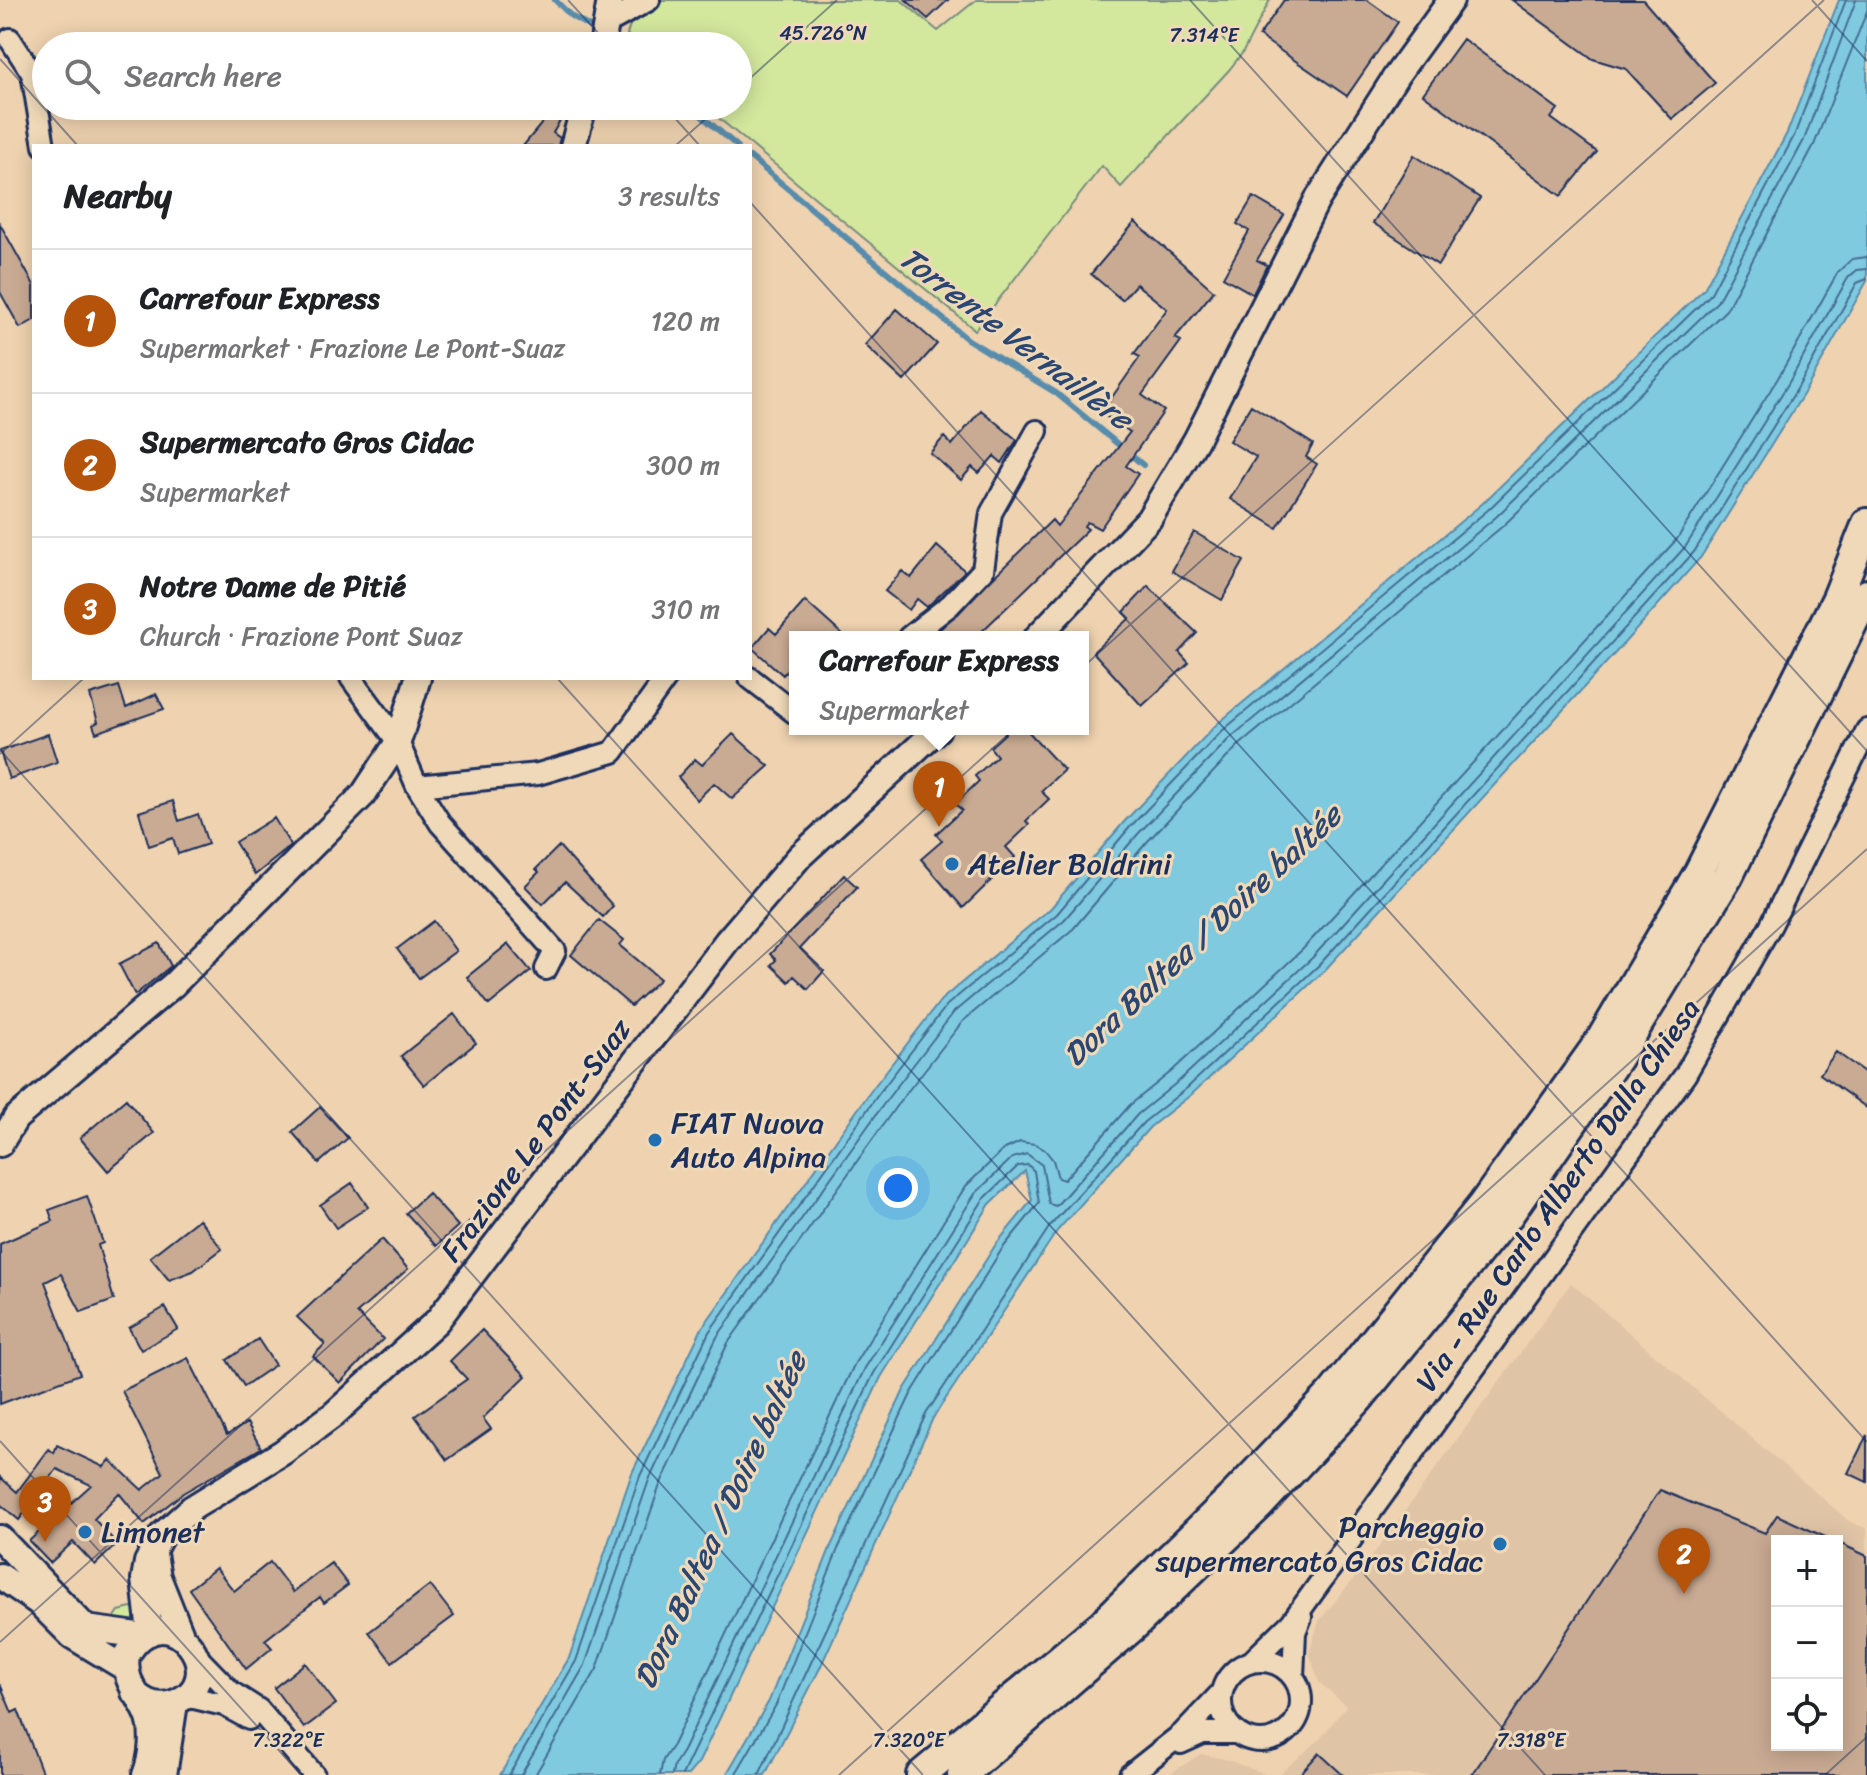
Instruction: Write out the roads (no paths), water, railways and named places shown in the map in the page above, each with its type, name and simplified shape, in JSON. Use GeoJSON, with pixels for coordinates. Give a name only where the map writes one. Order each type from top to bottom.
{"type":"FeatureCollection","features":[{"type":"Feature","properties":{"kind":"highway"},"geometry":{"type":"LineString","coordinates":[[921,1775],[1103,1623],[1233,1496],[1332,1393],[1483,1204],[1600,1041],[1699,872],[1837,598],[1867,523]]}},
{"type":"Feature","properties":{"kind":"highway"},"geometry":{"type":"LineString","coordinates":[[962,1775],[1134,1626],[1259,1506],[1358,1400],[1508,1216],[1618,1057],[1728,877],[1867,594]]}},
{"type":"Feature","properties":{"kind":"main road"},"geometry":{"type":"LineString","coordinates":[[1043,631],[1149,519],[1196,440],[1317,200],[1396,76],[1451,0]]}},
{"type":"Feature","properties":{"kind":"main road"},"geometry":{"type":"LineString","coordinates":[[605,32],[609,11]]}},
{"type":"Feature","properties":{"kind":"main road"},"geometry":{"type":"LineString","coordinates":[[574,144],[580,120]]}},
{"type":"Feature","properties":{"kind":"main road"},"geometry":{"type":"LineString","coordinates":[[0,1144],[16,1118],[174,984],[363,795],[398,742],[417,680]]}},
{"type":"Feature","properties":{"kind":"main road","name":"Frazione Le Pont-Suaz"},"geometry":{"type":"LineString","coordinates":[[154,1552],[161,1536],[192,1508],[283,1452],[333,1415],[437,1321],[727,941],[800,856],[931,735]]}},
{"type":"Feature","properties":{"kind":"main road"},"geometry":{"type":"LineString","coordinates":[[0,1538],[86,1628],[147,1635]]}},
{"type":"Feature","properties":{"kind":"main road"},"geometry":{"type":"LineString","coordinates":[[147,1635],[144,1579],[147,1562],[154,1552]]}},
{"type":"Feature","properties":{"kind":"main road"},"geometry":{"type":"LineString","coordinates":[[154,1552],[158,1577],[182,1637],[198,1658],[198,1679],[181,1699],[164,1775]]}},
{"type":"Feature","properties":{"kind":"main road"},"geometry":{"type":"LineString","coordinates":[[0,1576],[38,1602],[72,1636],[125,1668],[134,1692],[148,1714],[151,1756],[145,1775]]}},
{"type":"Feature","properties":{"kind":"main road"},"geometry":{"type":"LineString","coordinates":[[125,1668],[134,1644],[147,1635],[166,1630],[182,1637]]}},
{"type":"Feature","properties":{"kind":"main road"},"geometry":{"type":"LineString","coordinates":[[134,1692],[148,1702],[181,1699]]}},
{"type":"Feature","properties":{"kind":"street"},"geometry":{"type":"LineString","coordinates":[[609,11],[649,0]]}},
{"type":"Feature","properties":{"kind":"street"},"geometry":{"type":"LineString","coordinates":[[10,39],[32,73]]}},
{"type":"Feature","properties":{"kind":"street"},"geometry":{"type":"LineString","coordinates":[[40,120],[44,144]]}},
{"type":"Feature","properties":{"kind":"street"},"geometry":{"type":"LineString","coordinates":[[917,631],[950,605],[983,570],[991,513],[1037,431]]}},
{"type":"Feature","properties":{"kind":"street"},"geometry":{"type":"LineString","coordinates":[[352,680],[398,742],[417,786],[440,823],[555,951],[546,969]]}},
{"type":"Feature","properties":{"kind":"street"},"geometry":{"type":"LineString","coordinates":[[417,786],[538,774],[613,752],[665,680]]}},
{"type":"Feature","properties":{"kind":"street"},"geometry":{"type":"LineString","coordinates":[[752,680],[789,708]]}},
{"type":"Feature","properties":{"kind":"street","name":"Via - Rue Carlo Alberto Dalla Chiesa"},"geometry":{"type":"LineString","coordinates":[[1314,1592],[1685,1075],[1726,1009],[1771,925],[1867,730]]}},
{"type":"Feature","properties":{"kind":"street"},"geometry":{"type":"LineString","coordinates":[[1138,1769],[1183,1733],[1222,1692],[1232,1673],[1251,1662],[1278,1639],[1314,1592]]}},
{"type":"Feature","properties":{"kind":"street"},"geometry":{"type":"LineString","coordinates":[[1138,1769],[1203,1733],[1236,1733],[1254,1741],[1266,1741],[1286,1733],[1294,1724],[1301,1705],[1293,1677],[1295,1632],[1314,1592]]}},
{"type":"Feature","properties":{"kind":"street"},"geometry":{"type":"LineString","coordinates":[[198,1658],[231,1692],[259,1710],[314,1775]]}},
{"type":"Feature","properties":{"kind":"street"},"geometry":{"type":"LineString","coordinates":[[1251,1662],[1267,1661],[1293,1677]]}},
{"type":"Feature","properties":{"kind":"street"},"geometry":{"type":"LineString","coordinates":[[1222,1692],[1223,1715],[1236,1733]]}},
{"type":"Feature","properties":{"kind":"street"},"geometry":{"type":"LineString","coordinates":[[181,1699],[240,1712],[275,1740],[304,1775]]}},
{"type":"Feature","properties":{"kind":"water","name":"Dora Baltea / Doire baltée"},"geometry":{"type":"Polygon","coordinates":[[[1839,0],[1867,0],[1867,281],[1804,393],[1701,557],[1324,971],[1192,1094],[1150,1127],[1057,1231],[933,1418],[819,1670],[765,1775],[726,1775],[769,1701],[831,1546],[904,1390],[996,1244],[1032,1200],[1025,1171],[990,1204],[881,1377],[699,1762],[688,1775],[500,1775],[569,1658],[632,1473],[702,1328],[873,1088],[941,1000],[1051,908],[1124,822],[1216,725],[1483,503],[1704,289],[1787,133],[1839,0]]]}},
{"type":"Feature","properties":{"kind":"waterway","name":"Torrente Vernaillère"},"geometry":{"type":"LineString","coordinates":[[555,0],[571,16],[598,32]]}},
{"type":"Feature","properties":{"kind":"waterway","name":"Torrente Vernaillère"},"geometry":{"type":"LineString","coordinates":[[706,120],[735,144]]}},
{"type":"Feature","properties":{"kind":"waterway","name":"Torrente Vernaillère"},"geometry":{"type":"LineString","coordinates":[[752,159],[967,339],[1056,393],[1143,465]]}},
{"type":"Feature","properties":{"kind":"place","name":"Carrefour Express"},"geometry":{"type":"Point","coordinates":[939,827]}},
{"type":"Feature","properties":{"kind":"place","name":"Atelier Boldrini"},"geometry":{"type":"Point","coordinates":[952,864]}},
{"type":"Feature","properties":{"kind":"place","name":"FIAT Nuova Auto Alpina"},"geometry":{"type":"Point","coordinates":[655,1140]}},
{"type":"Feature","properties":{"kind":"place","name":"Limonet"},"geometry":{"type":"Point","coordinates":[85,1532]}},
{"type":"Feature","properties":{"kind":"place","name":"Notre Dame de Pitié"},"geometry":{"type":"Point","coordinates":[45,1542]}},
{"type":"Feature","properties":{"kind":"place","name":"Parcheggio supermercato Gros Cidac"},"geometry":{"type":"Point","coordinates":[1500,1544]}},
{"type":"Feature","properties":{"kind":"place","name":"Supermercato Gros Cidac"},"geometry":{"type":"Point","coordinates":[1684,1594]}}]}
